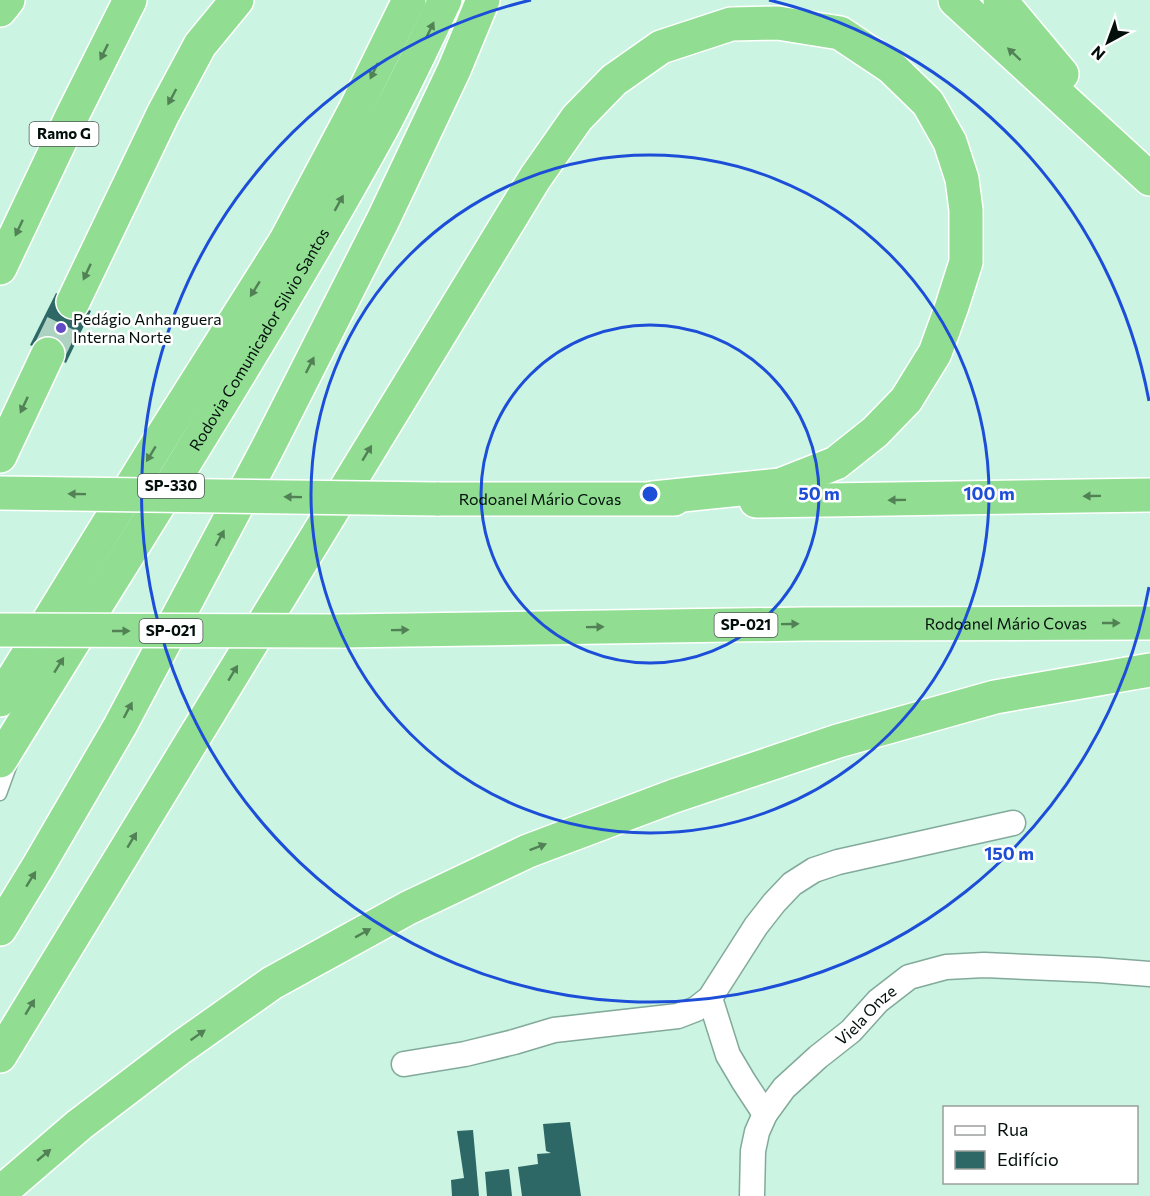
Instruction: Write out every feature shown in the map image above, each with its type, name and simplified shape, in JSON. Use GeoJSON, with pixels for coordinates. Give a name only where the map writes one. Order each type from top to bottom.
{"type":"FeatureCollection","features":[{"type":"Feature","properties":{"kind":"highway"},"geometry":{"type":"LineString","coordinates":[[0,10],[8,0]]}},
{"type":"Feature","properties":{"kind":"highway","name":"Ramo G"},"geometry":{"type":"LineString","coordinates":[[0,268],[130,0]]}},
{"type":"Feature","properties":{"kind":"highway"},"geometry":{"type":"LineString","coordinates":[[73,302],[163,114],[189,65],[200,45],[237,0]]}},
{"type":"Feature","properties":{"kind":"highway","name":"Rodovia Comunicador Silvio Santos"},"geometry":{"type":"LineString","coordinates":[[0,760],[14,707],[52,617],[286,240],[356,108],[409,0]]}},
{"type":"Feature","properties":{"kind":"highway","name":"Rodovia Comunicador Silvio Santos"},"geometry":{"type":"LineString","coordinates":[[14,707],[188,458],[310,254],[384,124],[445,0]]}},
{"type":"Feature","properties":{"kind":"highway"},"geometry":{"type":"LineString","coordinates":[[0,928],[120,726],[266,451],[383,220],[454,70],[483,0]]}},
{"type":"Feature","properties":{"kind":"highway"},"geometry":{"type":"LineString","coordinates":[[955,0],[1150,178]]}},
{"type":"Feature","properties":{"kind":"highway"},"geometry":{"type":"LineString","coordinates":[[1000,0],[1150,178]]}},
{"type":"Feature","properties":{"kind":"highway"},"geometry":{"type":"LineString","coordinates":[[0,1056],[535,178],[577,118],[614,80],[661,47],[731,24],[778,23],[840,33],[891,67],[928,104],[950,142],[962,179],[966,210],[966,262],[935,353],[906,400],[875,432],[836,463],[780,485],[653,498]]}},
{"type":"Feature","properties":{"kind":"highway"},"geometry":{"type":"LineString","coordinates":[[0,456],[48,354]]}},
{"type":"Feature","properties":{"kind":"highway","name":"Rodoanel Mário Covas"},"geometry":{"type":"LineString","coordinates":[[0,493],[436,499],[653,498],[772,502],[1150,495]]}},
{"type":"Feature","properties":{"kind":"highway","name":"Rodoanel Mário Covas"},"geometry":{"type":"LineString","coordinates":[[0,630],[342,631],[805,624],[1150,623]]}},
{"type":"Feature","properties":{"kind":"highway"},"geometry":{"type":"LineString","coordinates":[[0,1193],[79,1125],[180,1048],[272,983],[408,908],[528,851],[674,796],[838,741],[995,697],[1150,670]]}},
{"type":"Feature","properties":{"kind":"street"},"geometry":{"type":"LineString","coordinates":[[404,1064],[465,1054],[554,1030],[678,1016],[696,1009],[710,998],[756,926],[774,903],[792,884],[814,870],[838,862],[1013,824]]}},
{"type":"Feature","properties":{"kind":"street","name":"Viela Onze"},"geometry":{"type":"LineString","coordinates":[[752,1196],[753,1151],[757,1132],[765,1114],[784,1088],[851,1031],[878,1001],[909,977],[945,967],[984,964],[1150,974]]}},
{"type":"Feature","properties":{"kind":"street"},"geometry":{"type":"LineString","coordinates":[[710,998],[728,1055],[765,1114]]}},
{"type":"Feature","properties":{"kind":"lane"},"geometry":{"type":"LineString","coordinates":[[0,675],[52,617]]}},
{"type":"Feature","properties":{"kind":"lane"},"geometry":{"type":"LineString","coordinates":[[0,794],[14,707]]}},
{"type":"Feature","properties":{"kind":"building","name":"Pedágio Anhanguera Interna Norte"},"geometry":{"type":"Polygon","coordinates":[[[56,293],[91,311],[66,363],[30,345],[56,293]]]}},
{"type":"Feature","properties":{"kind":"building"},"geometry":{"type":"Polygon","coordinates":[[[570,1122],[581,1196],[522,1196],[518,1167],[538,1164],[537,1154],[551,1153],[546,1151],[543,1124],[570,1122]]]}},
{"type":"Feature","properties":{"kind":"building"},"geometry":{"type":"Polygon","coordinates":[[[473,1130],[479,1196],[452,1196],[451,1180],[464,1178],[457,1131],[473,1130]]]}},
{"type":"Feature","properties":{"kind":"building"},"geometry":{"type":"Polygon","coordinates":[[[509,1169],[512,1196],[487,1196],[485,1172],[509,1169]]]}},
{"type":"Feature","properties":{"kind":"tunnel"},"geometry":{"type":"LineString","coordinates":[[48,354],[73,302]]}},
{"type":"Feature","properties":{"kind":"place","name":"Pedágio Anhanguera Interna Norte"},"geometry":{"type":"Point","coordinates":[61,328]}}]}
